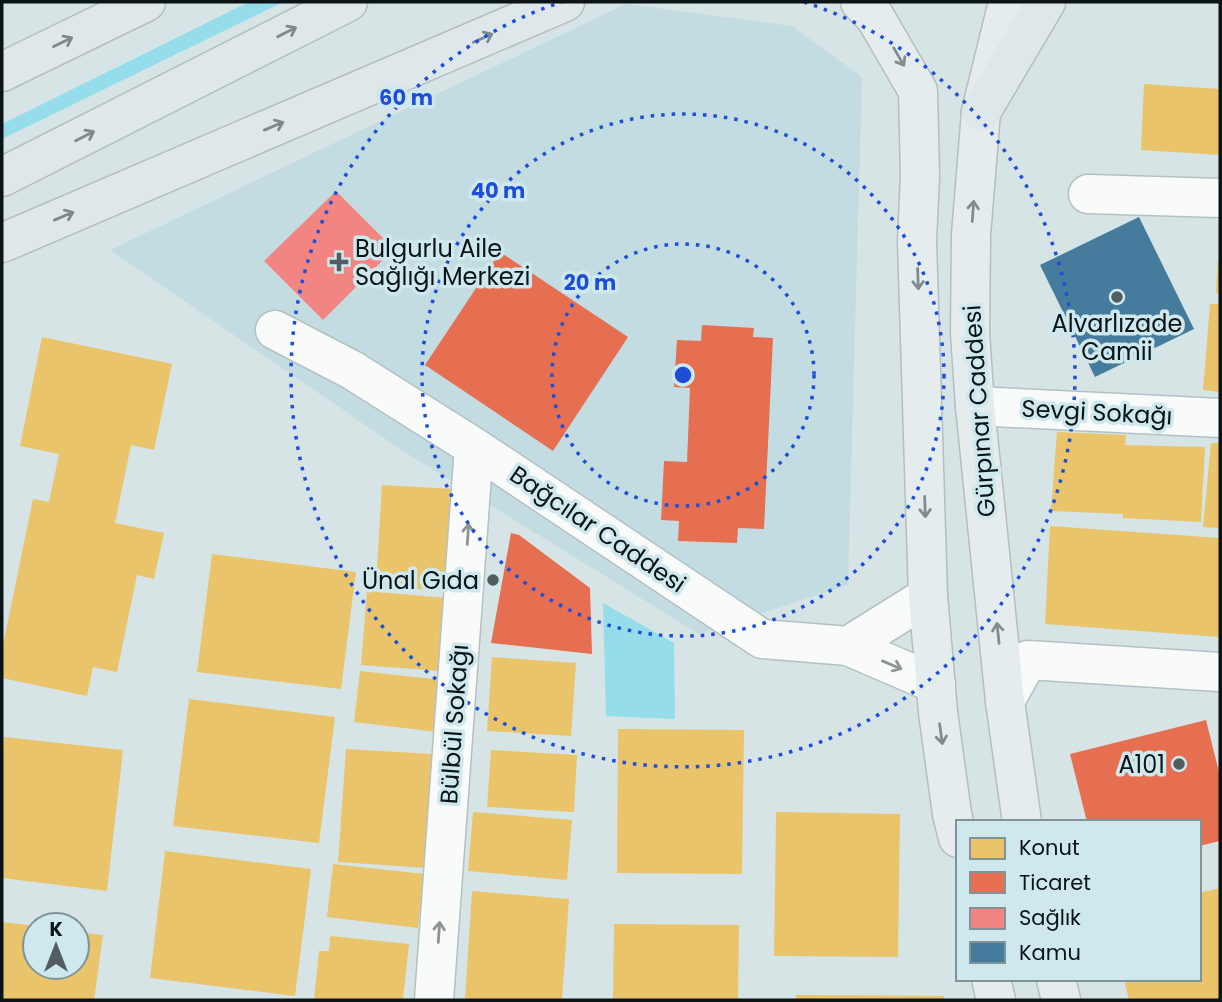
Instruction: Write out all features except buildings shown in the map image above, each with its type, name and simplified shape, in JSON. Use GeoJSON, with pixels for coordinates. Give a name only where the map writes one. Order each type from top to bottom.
{"type":"FeatureCollection","features":[{"type":"Feature","properties":{"kind":"highway"},"geometry":{"type":"LineString","coordinates":[[2,72],[146,2]]}},
{"type":"Feature","properties":{"kind":"highway"},"geometry":{"type":"LineString","coordinates":[[2,177],[348,2]]}},
{"type":"Feature","properties":{"kind":"highway"},"geometry":{"type":"LineString","coordinates":[[2,243],[565,2]]}},
{"type":"Feature","properties":{"kind":"highway"},"geometry":{"type":"LineString","coordinates":[[981,111],[1046,2]]}},
{"type":"Feature","properties":{"kind":"main road"},"geometry":{"type":"LineString","coordinates":[[860,2],[875,17],[918,90],[920,176],[917,241],[928,596],[936,684],[956,830]]}},
{"type":"Feature","properties":{"kind":"main road","name":"Gürpınar Caddesi"},"geometry":{"type":"LineString","coordinates":[[1008,2],[981,111],[971,236],[970,333],[1005,701],[1022,820]]}},
{"type":"Feature","properties":{"kind":"main road"},"geometry":{"type":"LineString","coordinates":[[991,981],[996,1000]]}},
{"type":"Feature","properties":{"kind":"main road"},"geometry":{"type":"LineString","coordinates":[[1056,981],[1061,1000]]}},
{"type":"Feature","properties":{"kind":"street"},"geometry":{"type":"LineString","coordinates":[[1088,194],[1220,198]]}},
{"type":"Feature","properties":{"kind":"street","name":"Bağcılar Caddesi"},"geometry":{"type":"LineString","coordinates":[[275,330],[352,370],[474,447],[762,639],[848,646],[936,684]]}},
{"type":"Feature","properties":{"kind":"street","name":"Sevgi Sokağı"},"geometry":{"type":"LineString","coordinates":[[975,407],[1220,418]]}},
{"type":"Feature","properties":{"kind":"street","name":"Bülbül Sokağı"},"geometry":{"type":"LineString","coordinates":[[434,1000],[474,447]]}},
{"type":"Feature","properties":{"kind":"street"},"geometry":{"type":"LineString","coordinates":[[848,646],[928,596]]}},
{"type":"Feature","properties":{"kind":"street"},"geometry":{"type":"LineString","coordinates":[[1005,701],[1028,660],[1220,671]]}},
{"type":"Feature","properties":{"kind":"shaded area"},"geometry":{"type":"Polygon","coordinates":[[[249,2],[283,2],[2,139],[2,124],[249,2]]]}},
{"type":"Feature","properties":{"kind":"shaded area"},"geometry":{"type":"Polygon","coordinates":[[[626,4],[792,26],[862,77],[848,585],[699,634],[403,451],[110,250],[626,4]]]}},
{"type":"Feature","properties":{"kind":"shaded area"},"geometry":{"type":"Polygon","coordinates":[[[603,603],[674,643],[675,719],[606,716],[603,603]]]}},
{"type":"Feature","properties":{"kind":"place","name":"Bulgurlu Aile Sağlığı Merkezi"},"geometry":{"type":"Point","coordinates":[339,262]}},
{"type":"Feature","properties":{"kind":"place","name":"Alvarlızade Camii"},"geometry":{"type":"Point","coordinates":[1117,297]}},
{"type":"Feature","properties":{"kind":"place","name":"Ünal Gıda"},"geometry":{"type":"Point","coordinates":[493,580]}},
{"type":"Feature","properties":{"kind":"place","name":"A101"},"geometry":{"type":"Point","coordinates":[1179,764]}}]}
